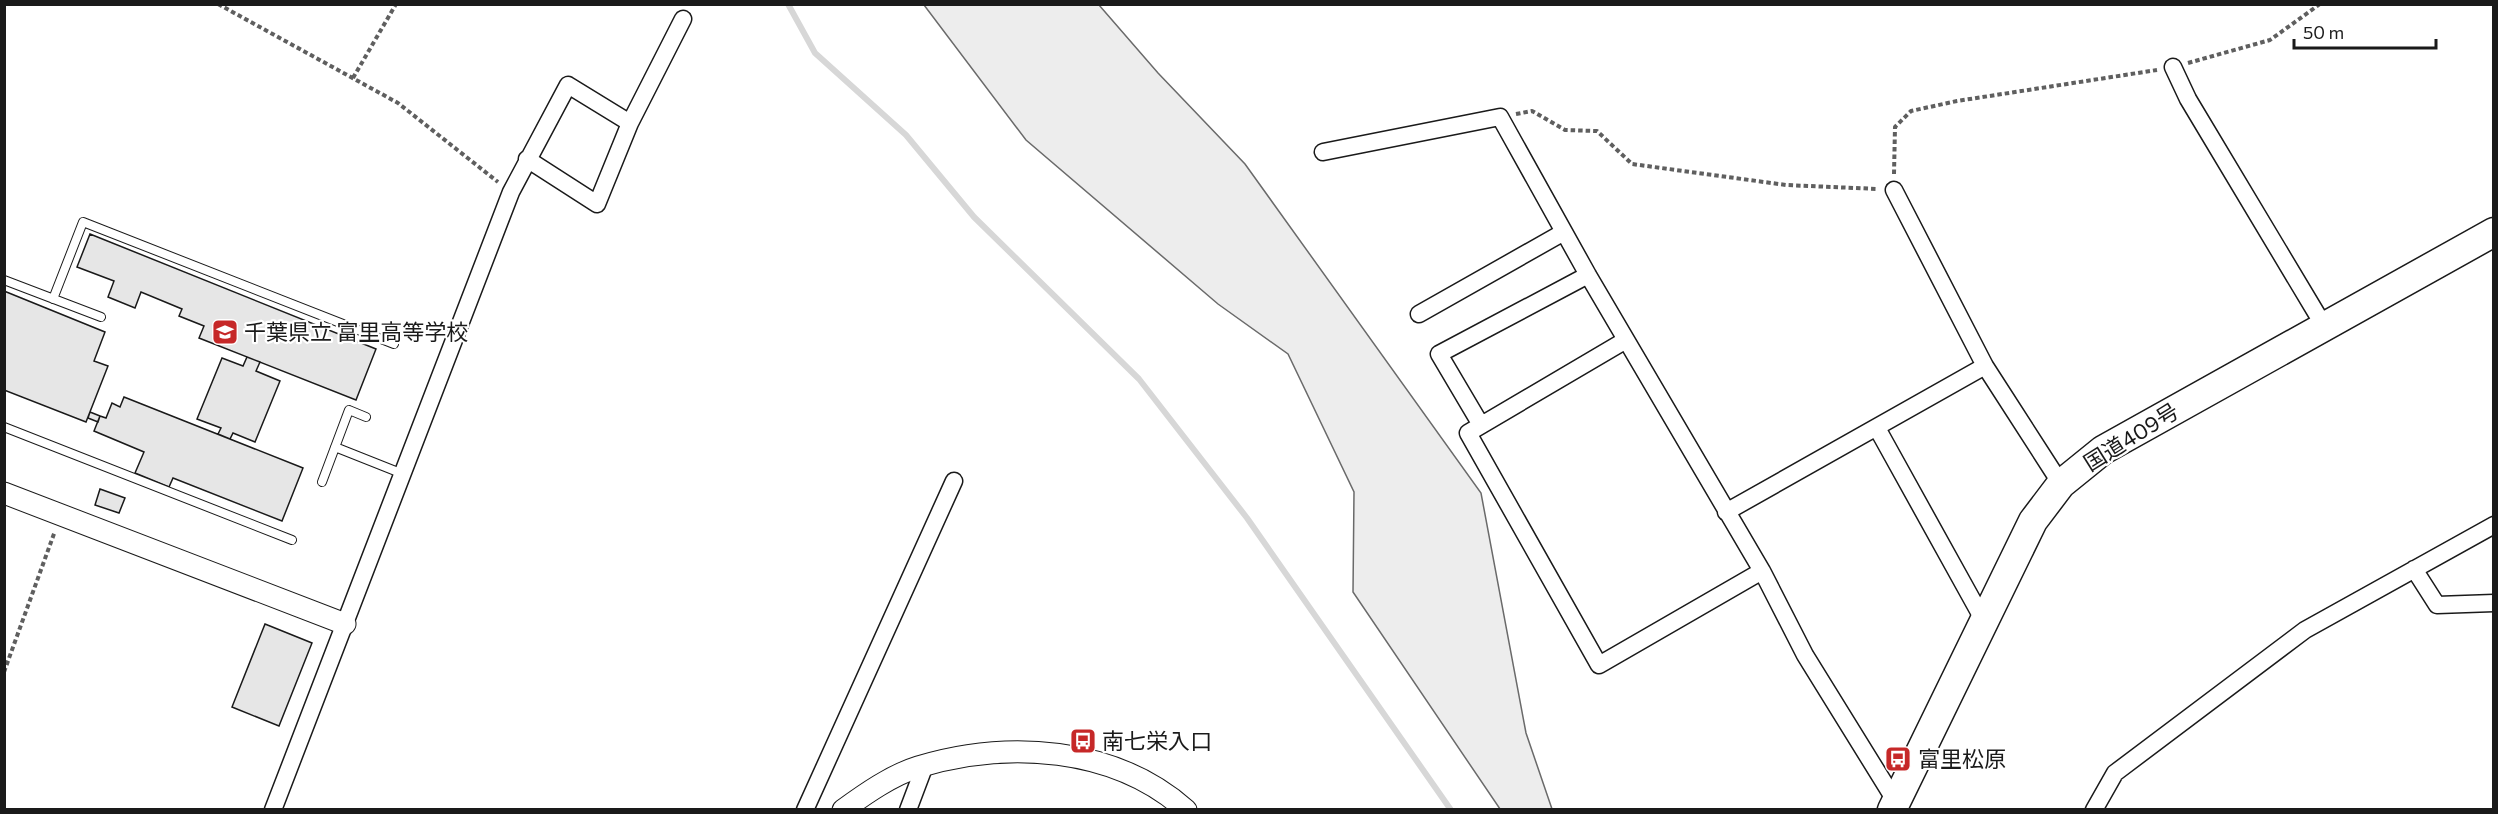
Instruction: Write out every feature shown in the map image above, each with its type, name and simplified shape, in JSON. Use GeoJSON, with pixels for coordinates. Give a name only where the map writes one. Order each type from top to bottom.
{"type":"FeatureCollection","features":[{"type":"Feature","properties":{"kind":"highway","name":"国道409号"},"geometry":{"type":"LineString","coordinates":[[1894,806],[2033,521],[2061,484],[2103,450],[2493,232]]}},
{"type":"Feature","properties":{"kind":"street"},"geometry":{"type":"LineString","coordinates":[[527,159],[597,204],[630,123],[683,19]]}},
{"type":"Feature","properties":{"kind":"street"},"geometry":{"type":"LineString","coordinates":[[2173,67],[2188,99],[2324,326]]}},
{"type":"Feature","properties":{"kind":"street"},"geometry":{"type":"LineString","coordinates":[[273,810],[511,192],[527,159],[568,85],[630,123]]}},
{"type":"Feature","properties":{"kind":"street"},"geometry":{"type":"LineString","coordinates":[[1323,152],[1500,117],[1588,275],[1762,571],[1804,655],[1894,806]]}},
{"type":"Feature","properties":{"kind":"street"},"geometry":{"type":"LineString","coordinates":[[1894,190],[1985,366],[2061,484]]}},
{"type":"Feature","properties":{"kind":"street"},"geometry":{"type":"LineString","coordinates":[[1419,314],[1564,232]]}},
{"type":"Feature","properties":{"kind":"street"},"geometry":{"type":"LineString","coordinates":[[1481,425],[1439,354],[1588,275]]}},
{"type":"Feature","properties":{"kind":"street"},"geometry":{"type":"LineString","coordinates":[[1626,340],[1468,433],[1599,664],[1762,571]]}},
{"type":"Feature","properties":{"kind":"street"},"geometry":{"type":"LineString","coordinates":[[1726,512],[1985,366]]}},
{"type":"Feature","properties":{"kind":"street"},"geometry":{"type":"LineString","coordinates":[[1877,428],[1984,621]]}},
{"type":"Feature","properties":{"kind":"street"},"geometry":{"type":"LineString","coordinates":[[806,810],[954,481]]}},
{"type":"Feature","properties":{"kind":"street"},"geometry":{"type":"LineString","coordinates":[[4,493],[345,624]]}},
{"type":"Feature","properties":{"kind":"street"},"geometry":{"type":"LineString","coordinates":[[2094,810],[2115,772],[2305,630],[2493,525]]}},
{"type":"Feature","properties":{"kind":"street"},"geometry":{"type":"LineString","coordinates":[[2414,569],[2437,605],[2493,603]]}},
{"type":"Feature","properties":{"kind":"street"},"geometry":{"type":"LineString","coordinates":[[843,810],[869,791],[926,765],[972,754],[1019,751],[1071,755],[1119,769],[1168,793],[1186,810]]}},
{"type":"Feature","properties":{"kind":"street"},"geometry":{"type":"LineString","coordinates":[[908,810],[926,765]]}},
{"type":"Feature","properties":{"kind":"lane"},"geometry":{"type":"LineString","coordinates":[[54,299],[83,222],[394,344]]}},
{"type":"Feature","properties":{"kind":"lane"},"geometry":{"type":"LineString","coordinates":[[4,280],[101,317]]}},
{"type":"Feature","properties":{"kind":"lane"},"geometry":{"type":"LineString","coordinates":[[321,482],[349,411],[366,417]]}},
{"type":"Feature","properties":{"kind":"lane"},"geometry":{"type":"LineString","coordinates":[[4,427],[292,540]]}},
{"type":"Feature","properties":{"kind":"lane"},"geometry":{"type":"LineString","coordinates":[[335,447],[404,474]]}},
{"type":"Feature","properties":{"kind":"path"},"geometry":{"type":"LineString","coordinates":[[218,4],[398,103],[511,192]]}},
{"type":"Feature","properties":{"kind":"path"},"geometry":{"type":"LineString","coordinates":[[353,78],[396,4]]}},
{"type":"Feature","properties":{"kind":"path"},"geometry":{"type":"LineString","coordinates":[[1500,117],[1532,111],[1565,130],[1597,131],[1632,164],[1786,185],[1894,190],[1895,128],[1911,111],[1957,101],[2173,67],[2270,40],[2320,4]]}},
{"type":"Feature","properties":{"kind":"path"},"geometry":{"type":"LineString","coordinates":[[4,672],[61,515]]}},
{"type":"Feature","properties":{"kind":"shaded area"},"geometry":{"type":"Polygon","coordinates":[[[924,5],[1099,5],[1158,73],[1245,164],[1481,493],[1526,733],[1552,809],[1500,809],[1353,592],[1354,492],[1288,354],[1218,304],[1026,140],[924,5]]]}},
{"type":"Feature","properties":{"kind":"building"},"geometry":{"type":"Polygon","coordinates":[[[90,234],[376,349],[356,400],[199,338],[204,326],[179,316],[182,309],[141,292],[135,308],[108,297],[114,281],[77,267],[90,234]]]}},
{"type":"Feature","properties":{"kind":"building"},"geometry":{"type":"Polygon","coordinates":[[[4,291],[105,332],[94,361],[108,366],[86,422],[4,390],[4,291]]]}},
{"type":"Feature","properties":{"kind":"building"},"geometry":{"type":"Polygon","coordinates":[[[4,291],[105,332],[94,361],[108,366],[86,422],[4,390],[4,291]]]}},
{"type":"Feature","properties":{"kind":"building"},"geometry":{"type":"Polygon","coordinates":[[[247,357],[260,362],[256,371],[280,381],[255,442],[233,433],[230,439],[218,434],[221,428],[197,419],[222,358],[243,366],[247,357]]]}},
{"type":"Feature","properties":{"kind":"building"},"geometry":{"type":"Polygon","coordinates":[[[124,397],[303,468],[282,521],[173,478],[169,487],[135,473],[144,452],[94,431],[100,416],[106,418],[112,403],[120,407],[124,397]]]}},
{"type":"Feature","properties":{"kind":"building"},"geometry":{"type":"Polygon","coordinates":[[[90,412],[100,416],[98,422],[88,418],[90,412]]]}},
{"type":"Feature","properties":{"kind":"building"},"geometry":{"type":"Polygon","coordinates":[[[90,412],[100,416],[98,422],[88,418],[90,412]]]}},
{"type":"Feature","properties":{"kind":"building"},"geometry":{"type":"Polygon","coordinates":[[[100,489],[125,498],[119,513],[95,505],[100,489]]]}},
{"type":"Feature","properties":{"kind":"building"},"geometry":{"type":"Polygon","coordinates":[[[265,624],[312,643],[279,726],[232,707],[265,624]]]}},
{"type":"Feature","properties":{"kind":"waterway"},"geometry":{"type":"LineString","coordinates":[[788,4],[815,53],[906,135],[974,217],[1139,379],[1247,518],[1451,810]]}},
{"type":"Feature","properties":{"kind":"place","name":"千葉県立 富里高等学校"},"geometry":{"type":"Point","coordinates":[225,332]}},
{"type":"Feature","properties":{"kind":"place","name":"南七栄入口"},"geometry":{"type":"Point","coordinates":[1083,741]}},
{"type":"Feature","properties":{"kind":"place","name":"富里松原"},"geometry":{"type":"Point","coordinates":[1898,759]}}]}
